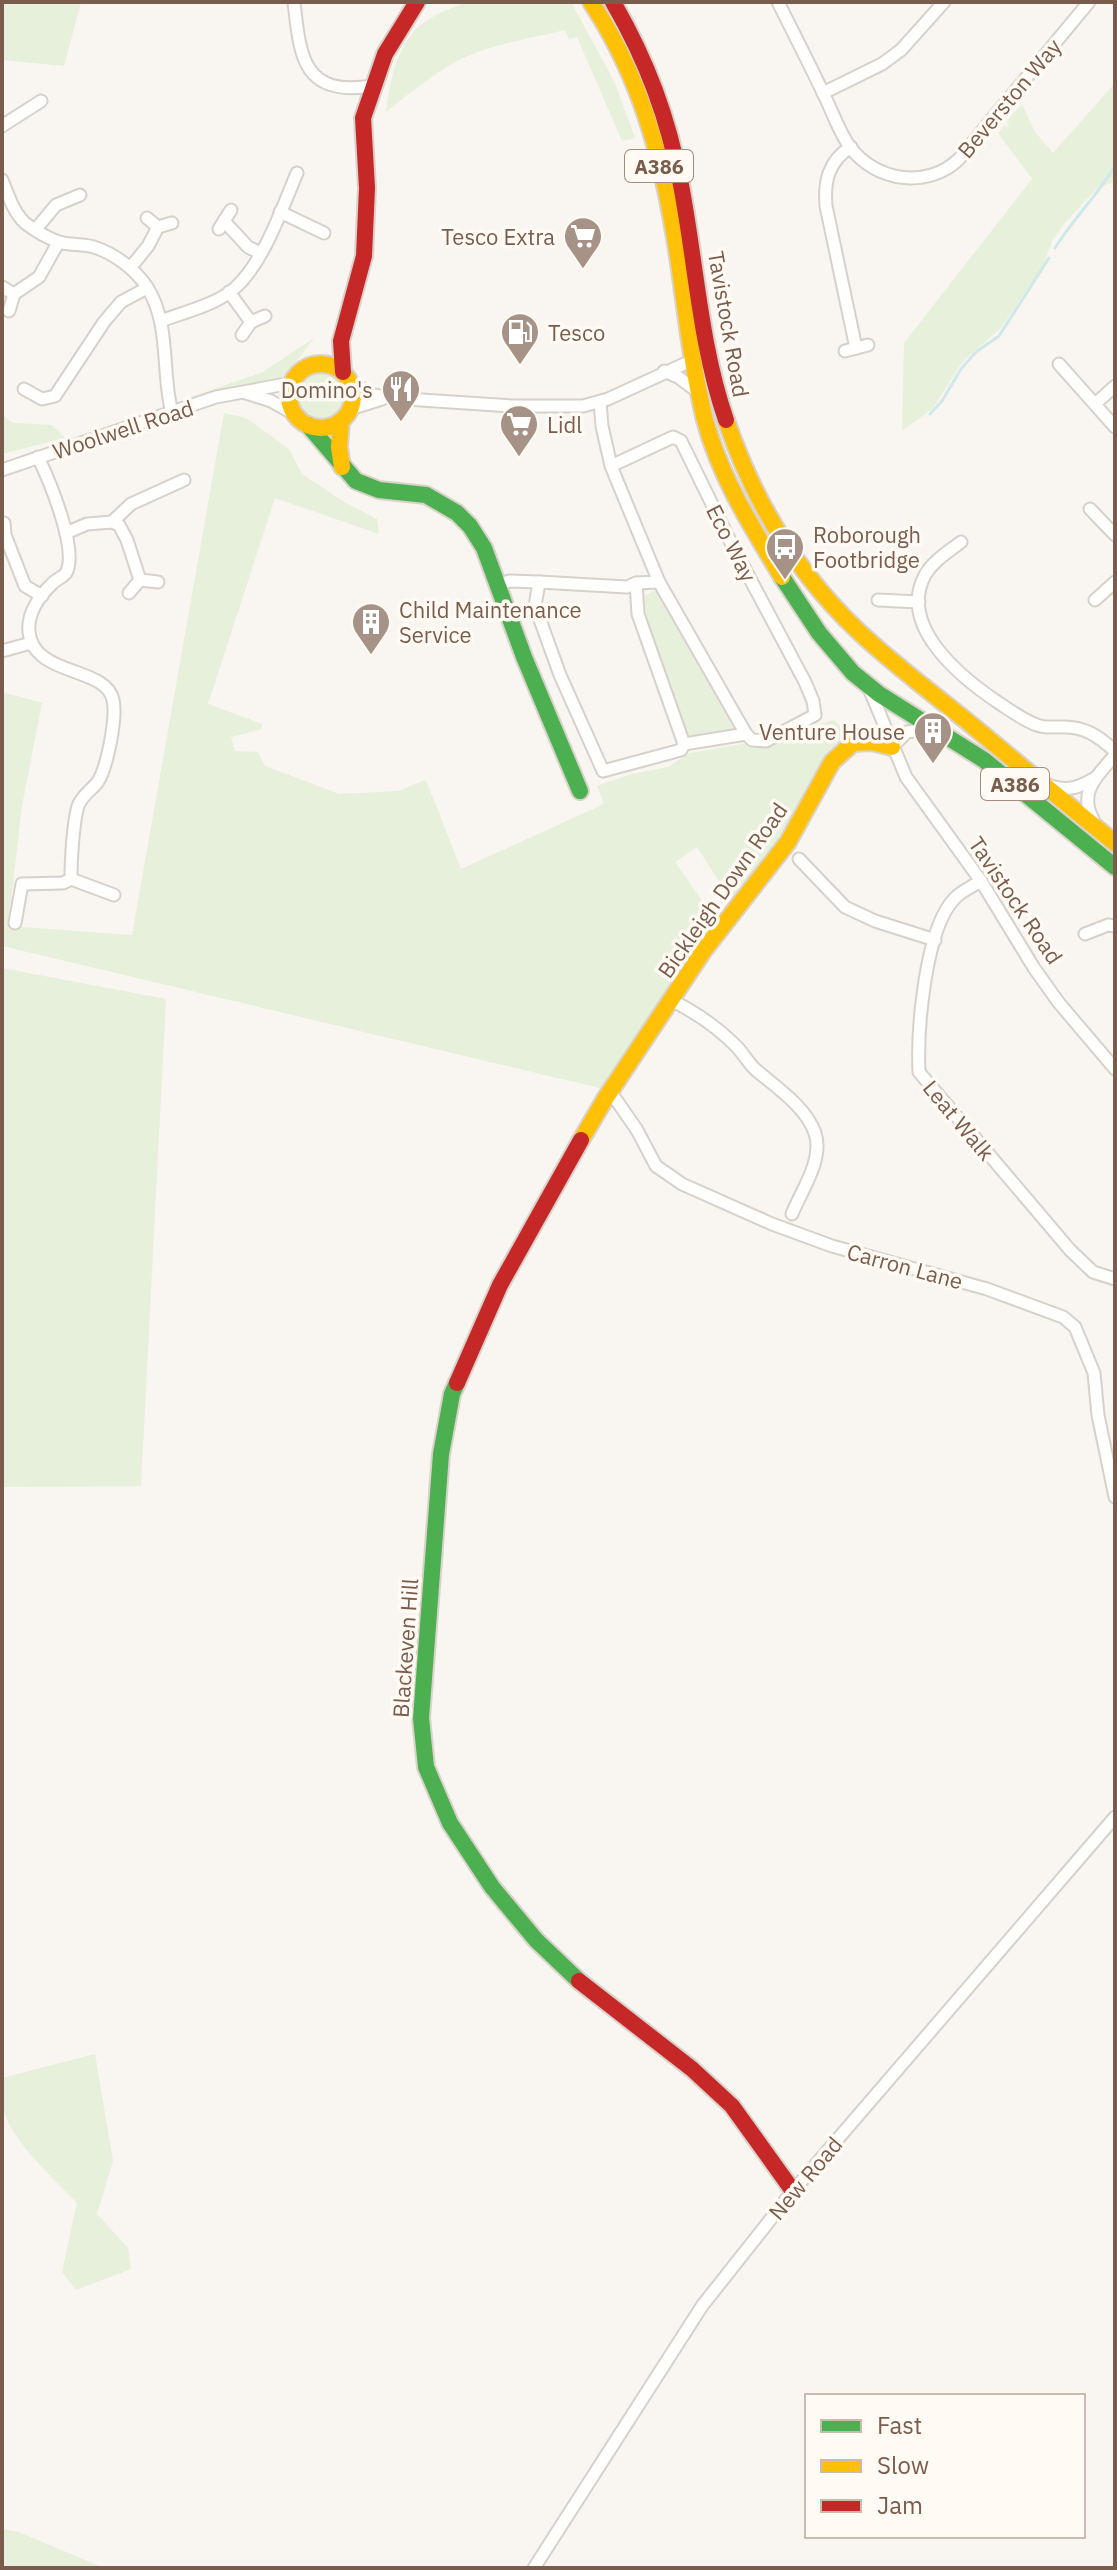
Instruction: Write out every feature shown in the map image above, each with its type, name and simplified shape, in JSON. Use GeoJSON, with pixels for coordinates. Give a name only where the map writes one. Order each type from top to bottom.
{"type":"FeatureCollection","features":[{"type":"Feature","properties":{"kind":"main road"},"geometry":{"type":"LineString","coordinates":[[342,467],[339,447],[353,393],[346,377],[341,341],[364,256],[367,188],[363,118],[385,54],[417,2]]}},
{"type":"Feature","properties":{"kind":"main road"},"geometry":{"type":"LineString","coordinates":[[405,21],[426,2]]}},
{"type":"Feature","properties":{"kind":"main road","name":"Tavistock Road"},"geometry":{"type":"LineString","coordinates":[[591,2],[620,47],[639,91],[668,204],[699,392],[718,459],[743,510],[813,626],[885,699],[937,729],[1014,783],[1115,867]]}},
{"type":"Feature","properties":{"kind":"main road","name":"Tavistock Road"},"geometry":{"type":"LineString","coordinates":[[613,2],[640,49],[657,90],[671,137],[695,259],[711,364],[723,412],[735,447],[767,513],[794,554],[853,626],[1114,842]]}},
{"type":"Feature","properties":{"kind":"main road"},"geometry":{"type":"LineString","coordinates":[[346,377],[331,365],[317,363],[303,368],[291,383],[288,399],[294,414],[308,425],[342,467],[366,487],[426,495],[457,513],[470,526],[484,548],[535,684],[580,791]]}},
{"type":"Feature","properties":{"kind":"main road"},"geometry":{"type":"LineString","coordinates":[[308,425],[325,428],[346,415]]}},
{"type":"Feature","properties":{"kind":"main road","name":"Bickleigh Down Road"},"geometry":{"type":"LineString","coordinates":[[607,1095],[704,950],[788,842],[832,762],[853,743],[872,742],[892,747]]}},
{"type":"Feature","properties":{"kind":"main road","name":"Blackeven Hill"},"geometry":{"type":"LineString","coordinates":[[607,1095],[500,1285],[452,1394],[441,1454],[421,1718],[426,1767],[450,1823],[492,1887],[536,1940],[587,1989],[692,2069],[732,2106],[793,2191]]}},
{"type":"Feature","properties":{"kind":"street"},"geometry":{"type":"LineString","coordinates":[[294,2],[298,42],[306,66],[318,79],[353,89],[372,86]]}},
{"type":"Feature","properties":{"kind":"street","name":"Beverston Way"},"geometry":{"type":"LineString","coordinates":[[778,2],[851,147],[869,165],[901,177],[930,176],[952,166],[1089,2]]}},
{"type":"Feature","properties":{"kind":"street"},"geometry":{"type":"LineString","coordinates":[[823,93],[882,64],[901,50],[924,28],[944,2]]}},
{"type":"Feature","properties":{"kind":"street"},"geometry":{"type":"LineString","coordinates":[[2,126],[41,101]]}},
{"type":"Feature","properties":{"kind":"street"},"geometry":{"type":"LineString","coordinates":[[851,147],[835,161],[824,185],[856,348]]}},
{"type":"Feature","properties":{"kind":"street"},"geometry":{"type":"LineString","coordinates":[[161,321],[237,287],[260,253],[297,173]]}},
{"type":"Feature","properties":{"kind":"street"},"geometry":{"type":"LineString","coordinates":[[2,180],[15,210],[24,222],[58,243],[93,247],[131,267],[147,288],[161,321],[165,379],[172,413]]}},
{"type":"Feature","properties":{"kind":"street"},"geometry":{"type":"LineString","coordinates":[[36,229],[56,205],[80,195]]}},
{"type":"Feature","properties":{"kind":"street"},"geometry":{"type":"LineString","coordinates":[[2,216],[15,210]]}},
{"type":"Feature","properties":{"kind":"street"},"geometry":{"type":"LineString","coordinates":[[280,212],[324,233]]}},
{"type":"Feature","properties":{"kind":"street"},"geometry":{"type":"LineString","coordinates":[[147,218],[158,227]]}},
{"type":"Feature","properties":{"kind":"street"},"geometry":{"type":"LineString","coordinates":[[225,220],[248,247],[260,253]]}},
{"type":"Feature","properties":{"kind":"street"},"geometry":{"type":"LineString","coordinates":[[131,267],[158,227],[172,223]]}},
{"type":"Feature","properties":{"kind":"street"},"geometry":{"type":"LineString","coordinates":[[9,311],[14,294],[39,277],[58,243]]}},
{"type":"Feature","properties":{"kind":"street"},"geometry":{"type":"LineString","coordinates":[[2,287],[14,294]]}},
{"type":"Feature","properties":{"kind":"street"},"geometry":{"type":"LineString","coordinates":[[24,389],[42,399],[55,396],[104,322],[121,302],[147,288]]}},
{"type":"Feature","properties":{"kind":"street"},"geometry":{"type":"LineString","coordinates":[[229,292],[251,322]]}},
{"type":"Feature","properties":{"kind":"street"},"geometry":{"type":"LineString","coordinates":[[242,335],[251,322],[265,316]]}},
{"type":"Feature","properties":{"kind":"street"},"geometry":{"type":"LineString","coordinates":[[346,377],[374,395],[391,398],[546,407],[583,406],[600,402],[664,371],[692,350],[711,364]]}},
{"type":"Feature","properties":{"kind":"street"},"geometry":{"type":"LineString","coordinates":[[1059,364],[1115,427]]}},
{"type":"Feature","properties":{"kind":"street"},"geometry":{"type":"LineString","coordinates":[[664,371],[699,392]]}},
{"type":"Feature","properties":{"kind":"street","name":"Woolwell Road"},"geometry":{"type":"LineString","coordinates":[[2,470],[216,397],[291,383]]}},
{"type":"Feature","properties":{"kind":"street"},"geometry":{"type":"LineString","coordinates":[[1095,404],[1115,386]]}},
{"type":"Feature","properties":{"kind":"street"},"geometry":{"type":"LineString","coordinates":[[246,393],[271,401],[294,414]]}},
{"type":"Feature","properties":{"kind":"street"},"geometry":{"type":"LineString","coordinates":[[346,415],[373,400],[391,398]]}},
{"type":"Feature","properties":{"kind":"street"},"geometry":{"type":"LineString","coordinates":[[600,402],[611,466],[659,582],[749,737],[684,744]]}},
{"type":"Feature","properties":{"kind":"street","name":"Eco Way"},"geometry":{"type":"LineString","coordinates":[[611,466],[673,437],[681,441],[805,682],[815,715],[766,741],[749,737]]}},
{"type":"Feature","properties":{"kind":"street"},"geometry":{"type":"LineString","coordinates":[[38,457],[48,477],[70,554],[65,573],[42,596],[29,618],[31,643],[39,654],[54,663],[97,680],[108,689],[114,701],[106,764],[99,781],[78,804],[71,879]]}},
{"type":"Feature","properties":{"kind":"street"},"geometry":{"type":"LineString","coordinates":[[112,522],[131,504],[184,480]]}},
{"type":"Feature","properties":{"kind":"street"},"geometry":{"type":"LineString","coordinates":[[1090,509],[1115,535]]}},
{"type":"Feature","properties":{"kind":"street"},"geometry":{"type":"LineString","coordinates":[[66,533],[87,524],[112,522],[119,525],[140,580]]}},
{"type":"Feature","properties":{"kind":"street"},"geometry":{"type":"LineString","coordinates":[[4,531],[25,586],[42,596]]}},
{"type":"Feature","properties":{"kind":"street"},"geometry":{"type":"LineString","coordinates":[[961,542],[932,565],[923,578],[919,602],[929,635],[942,657],[978,689],[1039,726],[1086,729],[1115,753],[1097,777],[1087,795],[1086,804],[1092,819],[1114,842]]}},
{"type":"Feature","properties":{"kind":"street"},"geometry":{"type":"LineString","coordinates":[[140,580],[158,582]]}},
{"type":"Feature","properties":{"kind":"street"},"geometry":{"type":"LineString","coordinates":[[129,593],[140,580]]}},
{"type":"Feature","properties":{"kind":"street"},"geometry":{"type":"LineString","coordinates":[[499,585],[509,581],[627,587],[636,583],[659,582]]}},
{"type":"Feature","properties":{"kind":"street"},"geometry":{"type":"LineString","coordinates":[[539,582],[535,606],[560,675],[603,771],[681,750],[684,744],[638,614],[636,583]]}},
{"type":"Feature","properties":{"kind":"street"},"geometry":{"type":"LineString","coordinates":[[1095,600],[1115,582]]}},
{"type":"Feature","properties":{"kind":"street"},"geometry":{"type":"LineString","coordinates":[[878,600],[919,602]]}},
{"type":"Feature","properties":{"kind":"street"},"geometry":{"type":"LineString","coordinates":[[2,651],[31,643]]}},
{"type":"Feature","properties":{"kind":"street","name":"Tavistock Road"},"geometry":{"type":"LineString","coordinates":[[864,681],[876,699],[906,777],[981,881],[1059,1003],[1114,1066]]}},
{"type":"Feature","properties":{"kind":"street"},"geometry":{"type":"LineString","coordinates":[[892,747],[907,732],[937,729]]}},
{"type":"Feature","properties":{"kind":"street"},"geometry":{"type":"LineString","coordinates":[[1026,772],[1063,790],[1079,787],[1097,777]]}},
{"type":"Feature","properties":{"kind":"street"},"geometry":{"type":"LineString","coordinates":[[799,859],[845,907],[875,921],[935,940]]}},
{"type":"Feature","properties":{"kind":"street"},"geometry":{"type":"LineString","coordinates":[[15,923],[22,884],[63,883],[71,879],[114,895]]}},
{"type":"Feature","properties":{"kind":"street","name":"Leat Walk"},"geometry":{"type":"LineString","coordinates":[[981,881],[954,898],[935,940],[921,1007],[919,1072],[1070,1250],[1093,1272],[1115,1279]]}},
{"type":"Feature","properties":{"kind":"street"},"geometry":{"type":"LineString","coordinates":[[1085,934],[1108,925],[1115,926]]}},
{"type":"Feature","properties":{"kind":"street"},"geometry":{"type":"LineString","coordinates":[[671,1000],[693,1011],[717,1029],[738,1048],[752,1067],[805,1115],[815,1134],[816,1152],[810,1175],[792,1214]]}},
{"type":"Feature","properties":{"kind":"street","name":"Carron Lane"},"geometry":{"type":"LineString","coordinates":[[607,1095],[637,1130],[656,1166],[682,1184],[784,1229],[832,1246],[987,1289],[1063,1317],[1075,1327],[1094,1373],[1098,1415],[1115,1497]]}},
{"type":"Feature","properties":{"kind":"street","name":"New Road"},"geometry":{"type":"LineString","coordinates":[[534,2568],[702,2306],[793,2191],[1115,1817]]}},
{"type":"Feature","properties":{"kind":"green space"},"geometry":{"type":"Polygon","coordinates":[[[2,2],[81,2],[64,66],[2,60],[2,2]]]}},
{"type":"Feature","properties":{"kind":"green space"},"geometry":{"type":"Polygon","coordinates":[[[466,2],[571,2],[615,83],[635,138],[622,141],[577,37],[569,39],[565,30],[500,45],[463,58],[433,76],[386,112],[393,74],[408,39],[430,18],[466,2]]]}},
{"type":"Feature","properties":{"kind":"green space"},"geometry":{"type":"Polygon","coordinates":[[[1115,83],[1115,182],[1098,187],[1064,224],[1052,241],[1043,266],[1001,328],[963,361],[933,408],[902,431],[904,343],[1032,179],[998,133],[1005,125],[1006,128],[1009,126],[1007,121],[1022,104],[1035,132],[1053,153],[1115,83]]]}},
{"type":"Feature","properties":{"kind":"green space"},"geometry":{"type":"Polygon","coordinates":[[[314,338],[288,373],[276,381],[188,398],[263,372],[314,338]]]}},
{"type":"Feature","properties":{"kind":"green space"},"geometry":{"type":"Polygon","coordinates":[[[321,372],[338,379],[345,396],[338,413],[321,420],[304,413],[297,396],[304,379],[321,372]]]}},
{"type":"Feature","properties":{"kind":"green space"},"geometry":{"type":"Polygon","coordinates":[[[224,413],[246,418],[289,449],[302,474],[344,502],[377,519],[379,534],[275,498],[208,704],[262,724],[262,729],[231,737],[235,751],[258,752],[265,766],[339,794],[398,791],[426,780],[461,869],[604,804],[597,786],[632,774],[668,767],[690,753],[753,742],[834,720],[853,739],[839,750],[733,903],[697,847],[675,862],[718,923],[608,1090],[2,946],[2,692],[42,703],[22,806],[8,926],[132,935],[224,413]]]}},
{"type":"Feature","properties":{"kind":"green space"},"geometry":{"type":"Polygon","coordinates":[[[2,415],[13,423],[52,425],[65,438],[2,454],[2,415]]]}},
{"type":"Feature","properties":{"kind":"green space"},"geometry":{"type":"Polygon","coordinates":[[[653,591],[660,593],[734,729],[686,736],[684,722],[641,604],[643,597],[653,591]]]}},
{"type":"Feature","properties":{"kind":"green space"},"geometry":{"type":"Polygon","coordinates":[[[2,968],[166,999],[141,1486],[2,1487],[2,968]]]}},
{"type":"Feature","properties":{"kind":"green space"},"geometry":{"type":"Polygon","coordinates":[[[95,2054],[113,2161],[97,2214],[128,2248],[131,2269],[76,2290],[62,2272],[77,2203],[32,2156],[12,2129],[2,2103],[2,2078],[95,2054]]]}},
{"type":"Feature","properties":{"kind":"green space"},"geometry":{"type":"Polygon","coordinates":[[[2,2529],[19,2532],[104,2568],[2,2568],[2,2529]]]}},
{"type":"Feature","properties":{"kind":"waterway"},"geometry":{"type":"LineString","coordinates":[[1055,248],[1115,166]]}},
{"type":"Feature","properties":{"kind":"waterway"},"geometry":{"type":"LineString","coordinates":[[930,414],[976,352],[999,336],[1049,258]]}},
{"type":"Feature","properties":{"kind":"traffic: fast"},"geometry":{"type":"LineString","coordinates":[[308,425],[356,481],[379,490],[426,495],[457,513],[470,526],[484,548],[524,657],[580,791]]}},
{"type":"Feature","properties":{"kind":"traffic: fast"},"geometry":{"type":"LineString","coordinates":[[782,577],[819,633],[853,673],[879,694],[984,760],[1115,867]]}},
{"type":"Feature","properties":{"kind":"traffic: fast"},"geometry":{"type":"LineString","coordinates":[[457,1383],[452,1394],[441,1454],[421,1718],[426,1767],[450,1823],[492,1887],[536,1940],[579,1981]]}},
{"type":"Feature","properties":{"kind":"traffic: slow"},"geometry":{"type":"LineString","coordinates":[[591,2],[626,65],[651,131],[668,199],[697,383],[711,441],[738,501],[782,577]]}},
{"type":"Feature","properties":{"kind":"traffic: slow"},"geometry":{"type":"LineString","coordinates":[[315,364],[327,364],[344,373],[351,384],[353,396],[351,408],[344,419],[327,428],[315,428],[303,423],[294,414],[289,402],[289,390],[294,378],[303,369],[315,364]]}},
{"type":"Feature","properties":{"kind":"traffic: slow"},"geometry":{"type":"LineString","coordinates":[[726,420],[763,506],[796,559],[835,608],[885,655],[1115,843]]}},
{"type":"Feature","properties":{"kind":"traffic: slow"},"geometry":{"type":"LineString","coordinates":[[341,421],[339,447],[342,467]]}},
{"type":"Feature","properties":{"kind":"traffic: slow"},"geometry":{"type":"LineString","coordinates":[[581,1140],[704,950],[788,842],[832,762],[853,743],[872,742],[892,747]]}},
{"type":"Feature","properties":{"kind":"traffic: jam"},"geometry":{"type":"LineString","coordinates":[[343,372],[341,341],[364,256],[367,188],[363,118],[385,54],[417,2]]}},
{"type":"Feature","properties":{"kind":"traffic: jam"},"geometry":{"type":"LineString","coordinates":[[613,2],[646,68],[670,136],[710,363],[726,420]]}},
{"type":"Feature","properties":{"kind":"traffic: jam"},"geometry":{"type":"LineString","coordinates":[[457,1383],[500,1285],[581,1140]]}},
{"type":"Feature","properties":{"kind":"traffic: jam"},"geometry":{"type":"LineString","coordinates":[[579,1981],[692,2069],[732,2106],[793,2191]]}},
{"type":"Feature","properties":{"kind":"place","name":"Tesco Extra"},"geometry":{"type":"Point","coordinates":[583,270]}},
{"type":"Feature","properties":{"kind":"place","name":"Tesco"},"geometry":{"type":"Point","coordinates":[520,366]}},
{"type":"Feature","properties":{"kind":"place","name":"Domino's"},"geometry":{"type":"Point","coordinates":[401,423]}},
{"type":"Feature","properties":{"kind":"place","name":"Lidl"},"geometry":{"type":"Point","coordinates":[519,458]}},
{"type":"Feature","properties":{"kind":"place","name":"Roborough Footbridge"},"geometry":{"type":"Point","coordinates":[785,581]}},
{"type":"Feature","properties":{"kind":"place","name":"Child Maintenance Service"},"geometry":{"type":"Point","coordinates":[371,656]}},
{"type":"Feature","properties":{"kind":"place","name":"Venture House"},"geometry":{"type":"Point","coordinates":[933,765]}}]}
